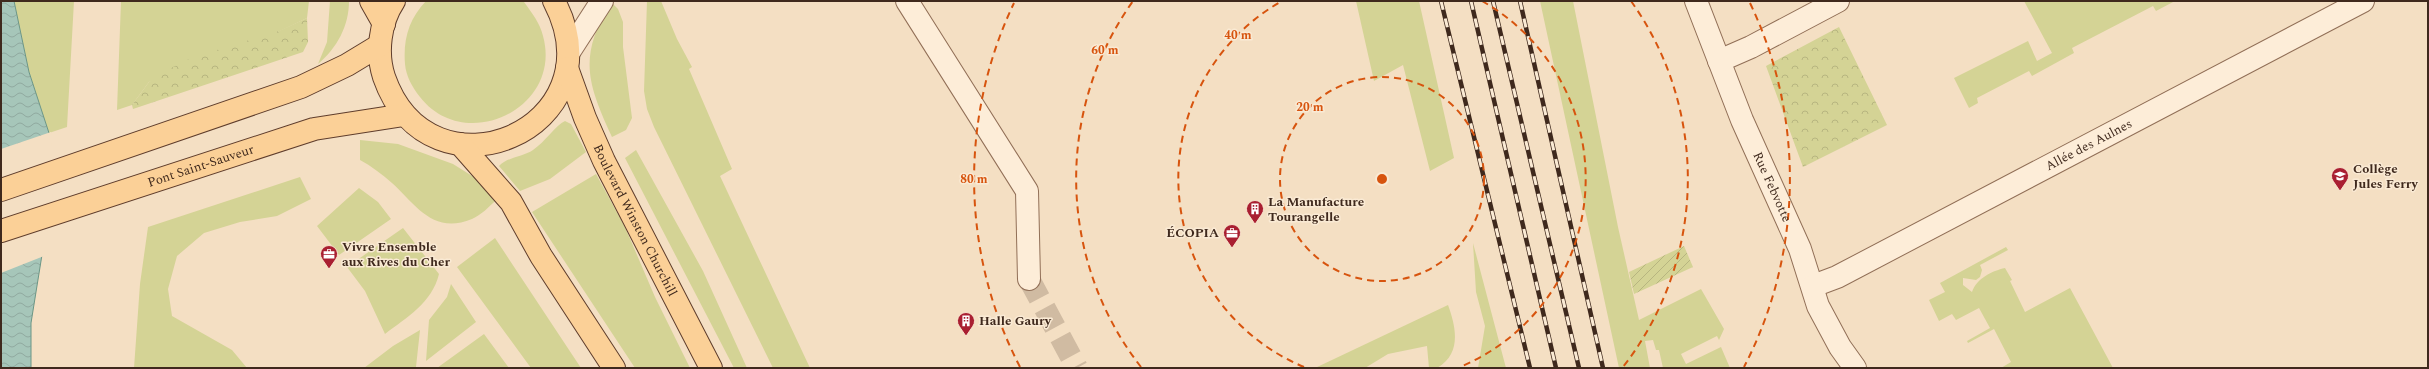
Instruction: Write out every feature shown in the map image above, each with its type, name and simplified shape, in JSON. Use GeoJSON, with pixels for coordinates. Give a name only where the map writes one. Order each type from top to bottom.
{"type":"FeatureCollection","features":[{"type":"Feature","properties":{"kind":"main road"},"geometry":{"type":"LineString","coordinates":[[370,1],[382,34],[382,70],[388,88],[404,114],[420,128],[439,138],[460,144],[492,144],[523,132],[547,111],[556,98],[568,60],[566,26],[554,1]]}},
{"type":"Feature","properties":{"kind":"main road"},"geometry":{"type":"LineString","coordinates":[[1,190],[136,142],[301,87],[347,65],[382,34],[394,1]]}},
{"type":"Feature","properties":{"kind":"main road","name":"Boulevard Winston Churchill"},"geometry":{"type":"LineString","coordinates":[[568,60],[585,118],[604,161],[711,368]]}},
{"type":"Feature","properties":{"kind":"main road","name":"Pont Saint-Sauveur"},"geometry":{"type":"LineString","coordinates":[[1,231],[314,128],[404,114]]}},
{"type":"Feature","properties":{"kind":"main road"},"geometry":{"type":"LineString","coordinates":[[460,144],[508,198],[541,256],[614,368]]}},
{"type":"Feature","properties":{"kind":"street"},"geometry":{"type":"LineString","coordinates":[[568,60],[602,1]]}},
{"type":"Feature","properties":{"kind":"street"},"geometry":{"type":"LineString","coordinates":[[907,1],[1028,191],[1029,279]]}},
{"type":"Feature","properties":{"kind":"street","name":"Rue Febvotte"},"geometry":{"type":"LineString","coordinates":[[1696,1],[1742,120],[1800,249],[1813,286],[1818,306],[1829,330],[1855,368]]}},
{"type":"Feature","properties":{"kind":"street"},"geometry":{"type":"LineString","coordinates":[[1719,60],[1751,47],[1838,1]]}},
{"type":"Feature","properties":{"kind":"street","name":"Allée des Aulnes"},"geometry":{"type":"LineString","coordinates":[[1813,286],[1837,277],[1996,196],[2363,1]]}},
{"type":"Feature","properties":{"kind":"green space"},"geometry":{"type":"Polygon","coordinates":[[[14,1],[74,1],[67,127],[49,133],[29,72],[14,1]]]}},
{"type":"Feature","properties":{"kind":"green space"},"geometry":{"type":"Polygon","coordinates":[[[121,1],[309,1],[307,18],[280,31],[149,82],[132,105],[117,110],[121,1]]]}},
{"type":"Feature","properties":{"kind":"green space"},"geometry":{"type":"Polygon","coordinates":[[[330,1],[349,1],[347,19],[341,36],[336,44],[318,64],[327,42],[330,1]]]}},
{"type":"Feature","properties":{"kind":"green space"},"geometry":{"type":"Polygon","coordinates":[[[426,1],[524,2],[542,31],[545,62],[539,84],[525,102],[506,115],[484,122],[461,122],[439,114],[420,97],[408,77],[405,64],[405,46],[411,22],[426,1]]]}},
{"type":"Feature","properties":{"kind":"green space"},"geometry":{"type":"Polygon","coordinates":[[[647,1],[661,1],[677,39],[692,67],[689,69],[732,169],[720,176],[810,368],[773,368],[654,127],[647,109],[644,91],[647,1]]]}},
{"type":"Feature","properties":{"kind":"green space"},"geometry":{"type":"Polygon","coordinates":[[[1356,1],[1419,1],[1454,158],[1430,171],[1403,65],[1374,81],[1356,1]]]}},
{"type":"Feature","properties":{"kind":"green space"},"geometry":{"type":"Polygon","coordinates":[[[1540,1],[1573,1],[1618,227],[1639,320],[1701,289],[1724,329],[1719,340],[1717,336],[1681,354],[1686,364],[1721,347],[1730,368],[1663,368],[1659,350],[1656,350],[1653,340],[1645,341],[1650,368],[1619,368],[1540,1]]]}},
{"type":"Feature","properties":{"kind":"green space"},"geometry":{"type":"Polygon","coordinates":[[[2024,1],[2175,1],[2156,11],[2153,6],[2072,48],[2074,53],[2032,76],[2029,71],[1977,98],[1978,103],[1969,108],[1954,78],[2028,41],[2037,61],[2052,53],[2024,1]]]}},
{"type":"Feature","properties":{"kind":"green space"},"geometry":{"type":"Polygon","coordinates":[[[611,2],[618,9],[623,22],[623,47],[632,118],[626,130],[612,137],[603,118],[592,85],[590,70],[590,54],[594,39],[611,2]]]}},
{"type":"Feature","properties":{"kind":"green space"},"geometry":{"type":"Polygon","coordinates":[[[307,18],[308,42],[303,52],[133,109],[132,105],[149,82],[167,70],[191,58],[279,31],[307,18]]]}},
{"type":"Feature","properties":{"kind":"green space"},"geometry":{"type":"Polygon","coordinates":[[[1839,27],[1887,125],[1803,167],[1766,66],[1839,27]]]}},
{"type":"Feature","properties":{"kind":"green space"},"geometry":{"type":"Polygon","coordinates":[[[565,121],[571,124],[586,152],[550,179],[520,191],[499,166],[506,161],[533,150],[565,121]]]}},
{"type":"Feature","properties":{"kind":"green space"},"geometry":{"type":"Polygon","coordinates":[[[360,140],[398,144],[453,164],[477,179],[496,200],[482,213],[472,219],[458,223],[446,223],[436,220],[426,215],[384,176],[360,160],[360,140]]]}},
{"type":"Feature","properties":{"kind":"green space"},"geometry":{"type":"Polygon","coordinates":[[[636,150],[703,271],[747,368],[734,368],[625,158],[636,150]]]}},
{"type":"Feature","properties":{"kind":"green space"},"geometry":{"type":"Polygon","coordinates":[[[596,174],[625,227],[655,297],[690,368],[635,368],[532,212],[596,174]]]}},
{"type":"Feature","properties":{"kind":"green space"},"geometry":{"type":"Polygon","coordinates":[[[300,177],[311,199],[277,216],[240,222],[204,233],[177,256],[168,289],[172,316],[232,350],[247,368],[134,368],[140,284],[148,227],[300,177]]]}},
{"type":"Feature","properties":{"kind":"green space"},"geometry":{"type":"Polygon","coordinates":[[[359,188],[378,202],[391,219],[339,255],[317,226],[359,188]]]}},
{"type":"Feature","properties":{"kind":"green space"},"geometry":{"type":"Polygon","coordinates":[[[403,228],[439,274],[436,284],[425,301],[410,315],[385,334],[365,291],[347,267],[403,228]]]}},
{"type":"Feature","properties":{"kind":"green space"},"geometry":{"type":"Polygon","coordinates":[[[495,238],[581,368],[531,368],[457,267],[495,238]]]}},
{"type":"Feature","properties":{"kind":"green space"},"geometry":{"type":"Polygon","coordinates":[[[1473,243],[1506,368],[1478,368],[1485,326],[1476,292],[1473,243]]]}},
{"type":"Feature","properties":{"kind":"green space"},"geometry":{"type":"Polygon","coordinates":[[[1684,246],[1693,267],[1634,294],[1629,272],[1684,246]]]}},
{"type":"Feature","properties":{"kind":"green space"},"geometry":{"type":"Polygon","coordinates":[[[2006,247],[2008,250],[1980,265],[1982,270],[1980,277],[1976,280],[1963,278],[1963,285],[1972,292],[1974,287],[1981,279],[1995,271],[2005,268],[2012,280],[2010,281],[2025,312],[2070,288],[2113,368],[2001,368],[2011,362],[1994,329],[1968,343],[1967,341],[1990,328],[1979,308],[1956,320],[1952,314],[1939,321],[1929,300],[1945,292],[1940,283],[2006,247]]]}},
{"type":"Feature","properties":{"kind":"green space"},"geometry":{"type":"Polygon","coordinates":[[[451,284],[476,322],[426,361],[429,320],[447,297],[451,284]]]}},
{"type":"Feature","properties":{"kind":"green space"},"geometry":{"type":"Polygon","coordinates":[[[1448,305],[1455,331],[1454,348],[1445,362],[1437,368],[1429,368],[1427,346],[1388,354],[1365,368],[1315,368],[1448,305]]]}},
{"type":"Feature","properties":{"kind":"green space"},"geometry":{"type":"Polygon","coordinates":[[[420,330],[416,367],[364,368],[393,346],[420,330]]]}},
{"type":"Feature","properties":{"kind":"green space"},"geometry":{"type":"Polygon","coordinates":[[[484,334],[509,368],[437,368],[484,334]]]}},
{"type":"Feature","properties":{"kind":"water"},"geometry":{"type":"Polygon","coordinates":[[[1,1],[14,1],[29,72],[49,133],[51,199],[31,323],[31,368],[1,368],[1,1]]]}},
{"type":"Feature","properties":{"kind":"pier"},"geometry":{"type":"Polygon","coordinates":[[[51,132],[53,199],[44,256],[1,273],[1,149],[51,132]]]}},
{"type":"Feature","properties":{"kind":"tunnel"},"geometry":{"type":"LineString","coordinates":[[1029,279],[1077,368]]}},
{"type":"Feature","properties":{"kind":"railway"},"geometry":{"type":"LineString","coordinates":[[1441,1],[1530,368]]}},
{"type":"Feature","properties":{"kind":"railway"},"geometry":{"type":"LineString","coordinates":[[1471,1],[1556,368]]}},
{"type":"Feature","properties":{"kind":"railway"},"geometry":{"type":"LineString","coordinates":[[1493,1],[1579,368]]}},
{"type":"Feature","properties":{"kind":"railway"},"geometry":{"type":"LineString","coordinates":[[1520,1],[1603,368]]}},
{"type":"Feature","properties":{"kind":"place","name":"Collège Jules Ferry"},"geometry":{"type":"Point","coordinates":[2340,191]}},
{"type":"Feature","properties":{"kind":"place","name":"La Manufacture Tourangelle"},"geometry":{"type":"Point","coordinates":[1255,224]}},
{"type":"Feature","properties":{"kind":"place","name":"ÉCOPIA"},"geometry":{"type":"Point","coordinates":[1232,248]}},
{"type":"Feature","properties":{"kind":"place","name":"Vivre Ensemble aux Rives du Cher"},"geometry":{"type":"Point","coordinates":[329,269]}},
{"type":"Feature","properties":{"kind":"place","name":"Halle Gaury"},"geometry":{"type":"Point","coordinates":[966,336]}}]}
